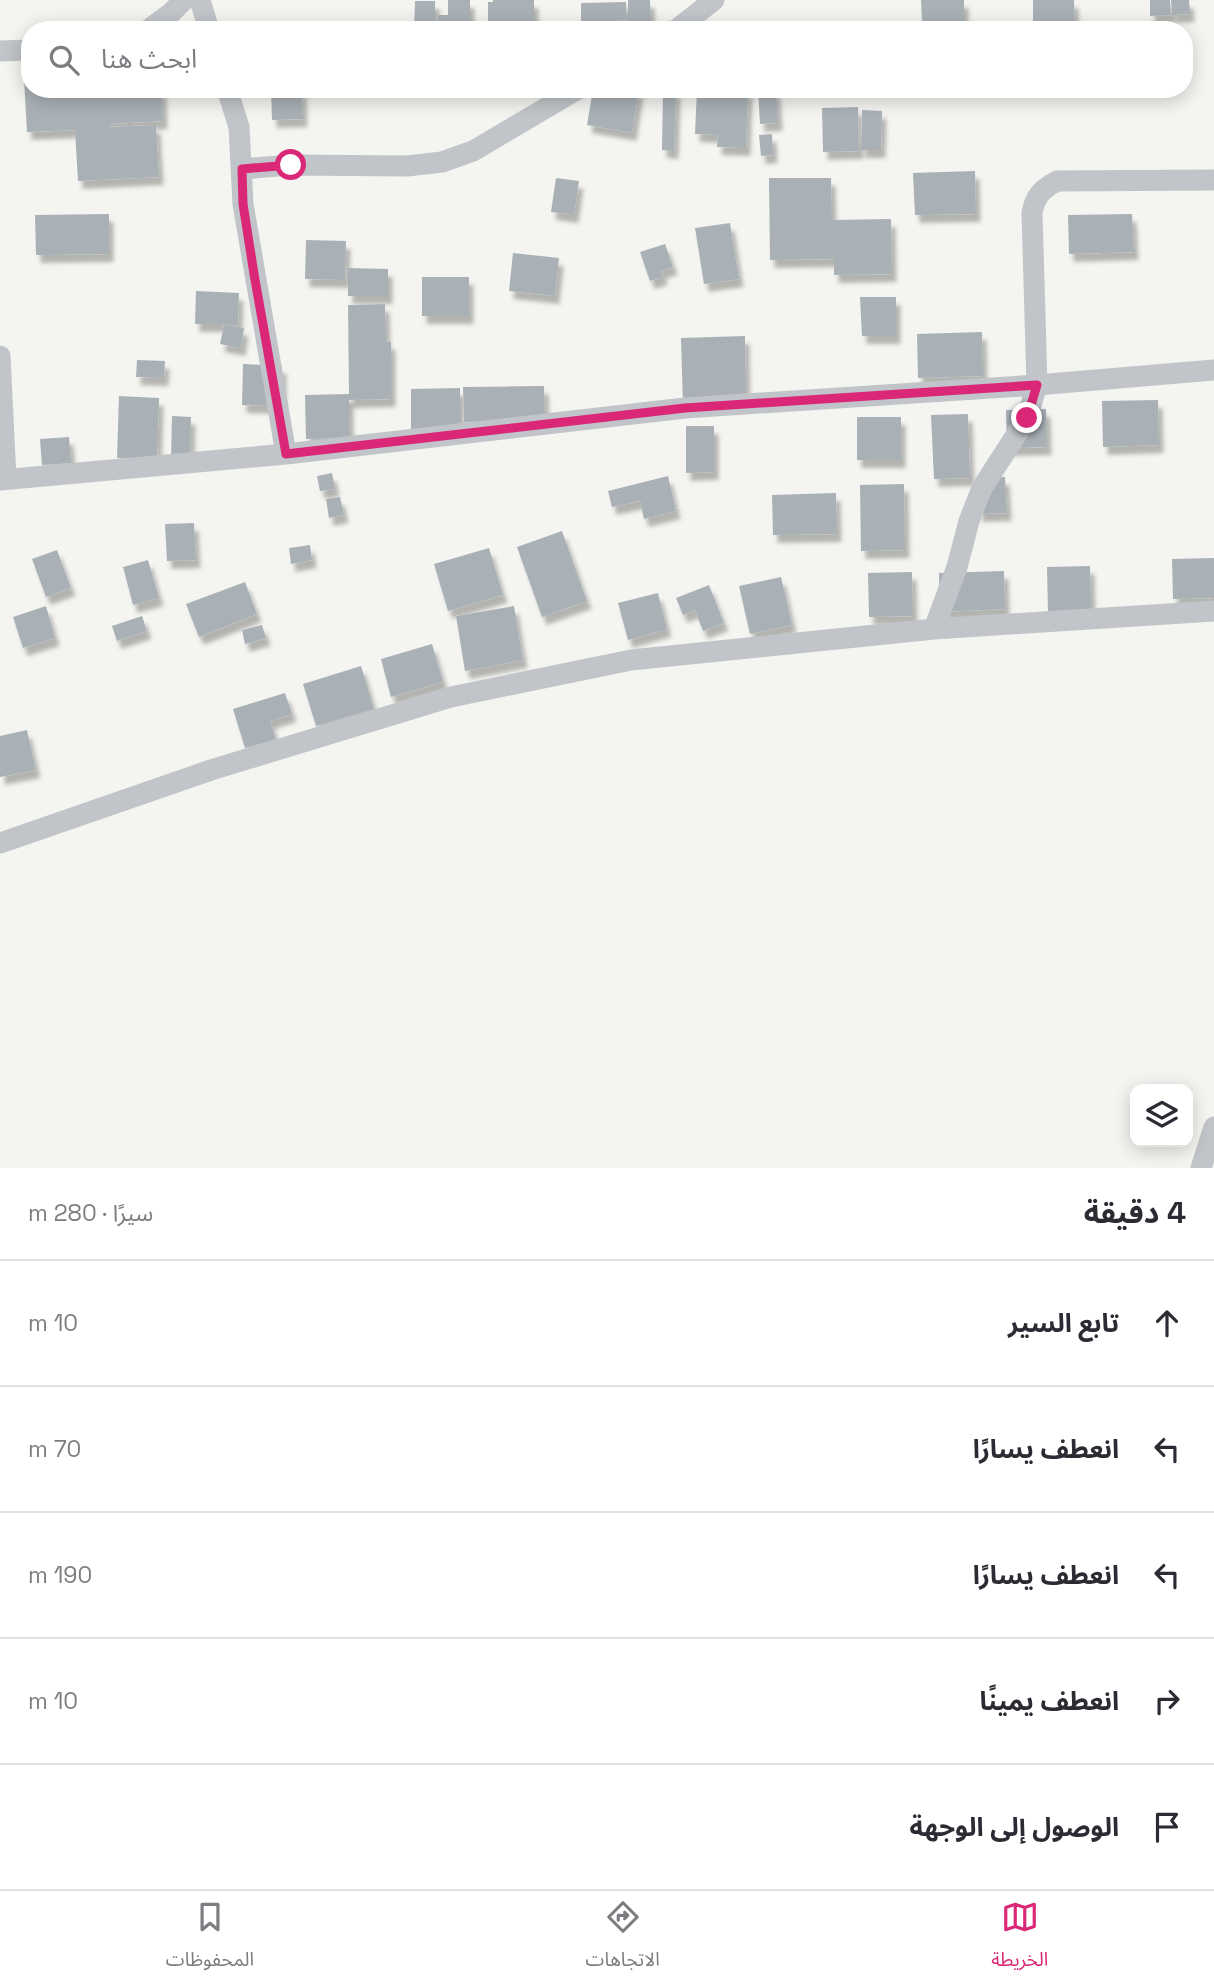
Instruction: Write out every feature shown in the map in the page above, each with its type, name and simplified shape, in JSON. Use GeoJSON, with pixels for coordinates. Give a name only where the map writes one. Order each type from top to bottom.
{"type":"FeatureCollection","features":[{"type":"Feature","properties":{"kind":"street"},"geometry":{"type":"LineString","coordinates":[[160,21],[184,0]]}},
{"type":"Feature","properties":{"kind":"street"},"geometry":{"type":"LineString","coordinates":[[200,0],[206,21]]}},
{"type":"Feature","properties":{"kind":"street"},"geometry":{"type":"LineString","coordinates":[[687,21],[714,0]]}},
{"type":"Feature","properties":{"kind":"street"},"geometry":{"type":"LineString","coordinates":[[0,51],[21,50]]}},
{"type":"Feature","properties":{"kind":"street"},"geometry":{"type":"LineString","coordinates":[[230,98],[239,127],[243,204],[286,454]]}},
{"type":"Feature","properties":{"kind":"street"},"geometry":{"type":"LineString","coordinates":[[242,169],[291,165],[407,166],[442,163],[472,151],[563,98]]}},
{"type":"Feature","properties":{"kind":"street"},"geometry":{"type":"LineString","coordinates":[[934,629],[982,488],[1027,418],[1037,385],[1032,213],[1035,198],[1057,181],[1214,180]]}},
{"type":"Feature","properties":{"kind":"street"},"geometry":{"type":"LineString","coordinates":[[0,356],[3,479],[286,454],[685,408],[1037,385],[1214,370]]}},
{"type":"Feature","properties":{"kind":"street"},"geometry":{"type":"LineString","coordinates":[[0,843],[211,770],[451,697],[631,660],[934,629],[1214,611]]}},
{"type":"Feature","properties":{"kind":"street"},"geometry":{"type":"LineString","coordinates":[[1200,1168],[1214,1127]]}},
{"type":"Feature","properties":{"kind":"building"},"geometry":{"type":"Polygon","coordinates":[[[448,0],[470,0],[470,21],[438,21],[438,15],[448,15],[448,0]]]}},
{"type":"Feature","properties":{"kind":"building"},"geometry":{"type":"Polygon","coordinates":[[[534,0],[534,21],[488,21],[488,2],[534,0]]]}},
{"type":"Feature","properties":{"kind":"building"},"geometry":{"type":"Polygon","coordinates":[[[628,0],[650,0],[651,21],[628,21],[628,0]]]}},
{"type":"Feature","properties":{"kind":"building"},"geometry":{"type":"Polygon","coordinates":[[[921,0],[964,0],[964,21],[922,21],[921,0]]]}},
{"type":"Feature","properties":{"kind":"building"},"geometry":{"type":"Polygon","coordinates":[[[1033,0],[1074,0],[1075,21],[1033,21],[1033,0]]]}},
{"type":"Feature","properties":{"kind":"building"},"geometry":{"type":"Polygon","coordinates":[[[1150,0],[1170,0],[1171,15],[1150,16],[1150,0]]]}},
{"type":"Feature","properties":{"kind":"building"},"geometry":{"type":"Polygon","coordinates":[[[1171,0],[1189,0],[1190,14],[1172,15],[1171,0]]]}},
{"type":"Feature","properties":{"kind":"building"},"geometry":{"type":"Polygon","coordinates":[[[415,1],[435,1],[435,21],[414,21],[415,1]]]}},
{"type":"Feature","properties":{"kind":"building"},"geometry":{"type":"Polygon","coordinates":[[[626,2],[627,20],[581,21],[581,3],[626,2]]]}},
{"type":"Feature","properties":{"kind":"building"},"geometry":{"type":"Polygon","coordinates":[[[25,98],[162,98],[163,121],[109,124],[109,127],[156,125],[159,177],[78,181],[75,130],[27,132],[25,98]]]}},
{"type":"Feature","properties":{"kind":"building"},"geometry":{"type":"Polygon","coordinates":[[[271,98],[302,98],[303,119],[272,120],[271,98]]]}},
{"type":"Feature","properties":{"kind":"building"},"geometry":{"type":"Polygon","coordinates":[[[592,98],[638,98],[632,133],[587,125],[592,98]]]}},
{"type":"Feature","properties":{"kind":"building"},"geometry":{"type":"Polygon","coordinates":[[[663,98],[676,98],[674,151],[662,150],[663,98]]]}},
{"type":"Feature","properties":{"kind":"building"},"geometry":{"type":"Polygon","coordinates":[[[697,98],[748,98],[746,148],[717,147],[718,135],[695,134],[697,98]]]}},
{"type":"Feature","properties":{"kind":"building"},"geometry":{"type":"Polygon","coordinates":[[[759,98],[777,98],[778,123],[760,124],[759,98]]]}},
{"type":"Feature","properties":{"kind":"building"},"geometry":{"type":"Polygon","coordinates":[[[858,107],[859,151],[823,152],[822,108],[858,107]]]}},
{"type":"Feature","properties":{"kind":"building"},"geometry":{"type":"Polygon","coordinates":[[[862,110],[882,111],[881,150],[861,150],[862,110]]]}},
{"type":"Feature","properties":{"kind":"building"},"geometry":{"type":"Polygon","coordinates":[[[772,134],[773,155],[761,156],[759,135],[772,134]]]}},
{"type":"Feature","properties":{"kind":"building"},"geometry":{"type":"Polygon","coordinates":[[[975,171],[976,214],[915,215],[913,173],[975,171]]]}},
{"type":"Feature","properties":{"kind":"building"},"geometry":{"type":"Polygon","coordinates":[[[556,178],[579,181],[574,215],[551,212],[556,178]]]}},
{"type":"Feature","properties":{"kind":"building"},"geometry":{"type":"Polygon","coordinates":[[[769,178],[831,178],[832,220],[891,219],[892,274],[834,275],[834,259],[770,260],[769,178]]]}},
{"type":"Feature","properties":{"kind":"building"},"geometry":{"type":"Polygon","coordinates":[[[109,214],[109,254],[36,255],[35,215],[109,214]]]}},
{"type":"Feature","properties":{"kind":"building"},"geometry":{"type":"Polygon","coordinates":[[[1132,214],[1134,252],[1069,254],[1068,215],[1132,214]]]}},
{"type":"Feature","properties":{"kind":"building"},"geometry":{"type":"Polygon","coordinates":[[[730,223],[739,279],[704,284],[695,228],[730,223]]]}},
{"type":"Feature","properties":{"kind":"building"},"geometry":{"type":"Polygon","coordinates":[[[306,240],[346,241],[345,280],[305,279],[306,240]]]}},
{"type":"Feature","properties":{"kind":"building"},"geometry":{"type":"Polygon","coordinates":[[[665,244],[673,267],[661,271],[663,277],[650,281],[640,252],[665,244]]]}},
{"type":"Feature","properties":{"kind":"building"},"geometry":{"type":"Polygon","coordinates":[[[513,253],[559,258],[555,296],[509,291],[513,253]]]}},
{"type":"Feature","properties":{"kind":"building"},"geometry":{"type":"Polygon","coordinates":[[[348,268],[388,269],[388,296],[348,296],[348,268]]]}},
{"type":"Feature","properties":{"kind":"building"},"geometry":{"type":"Polygon","coordinates":[[[422,277],[469,277],[469,316],[422,316],[422,277]]]}},
{"type":"Feature","properties":{"kind":"building"},"geometry":{"type":"Polygon","coordinates":[[[196,291],[239,293],[238,324],[195,324],[196,291]]]}},
{"type":"Feature","properties":{"kind":"building"},"geometry":{"type":"Polygon","coordinates":[[[860,297],[896,297],[896,336],[862,336],[860,297]]]}},
{"type":"Feature","properties":{"kind":"building"},"geometry":{"type":"Polygon","coordinates":[[[385,304],[386,342],[391,342],[391,399],[349,400],[349,438],[306,439],[305,395],[349,394],[348,305],[385,304]]]}},
{"type":"Feature","properties":{"kind":"building"},"geometry":{"type":"Polygon","coordinates":[[[224,325],[244,328],[241,348],[220,344],[224,325]]]}},
{"type":"Feature","properties":{"kind":"building"},"geometry":{"type":"Polygon","coordinates":[[[982,332],[983,376],[918,378],[917,334],[982,332]]]}},
{"type":"Feature","properties":{"kind":"building"},"geometry":{"type":"Polygon","coordinates":[[[745,336],[746,402],[683,405],[681,338],[745,336]]]}},
{"type":"Feature","properties":{"kind":"building"},"geometry":{"type":"Polygon","coordinates":[[[137,360],[165,361],[164,378],[136,377],[137,360]]]}},
{"type":"Feature","properties":{"kind":"building"},"geometry":{"type":"Polygon","coordinates":[[[243,364],[282,366],[281,406],[242,405],[243,364]]]}},
{"type":"Feature","properties":{"kind":"building"},"geometry":{"type":"Polygon","coordinates":[[[544,386],[545,420],[464,422],[463,387],[544,386]]]}},
{"type":"Feature","properties":{"kind":"building"},"geometry":{"type":"Polygon","coordinates":[[[460,388],[460,428],[411,429],[411,389],[460,388]]]}},
{"type":"Feature","properties":{"kind":"building"},"geometry":{"type":"Polygon","coordinates":[[[119,396],[159,398],[157,460],[117,458],[119,396]]]}},
{"type":"Feature","properties":{"kind":"building"},"geometry":{"type":"Polygon","coordinates":[[[1158,400],[1159,445],[1103,447],[1102,401],[1158,400]]]}},
{"type":"Feature","properties":{"kind":"building"},"geometry":{"type":"Polygon","coordinates":[[[1046,409],[1047,447],[1007,448],[1006,410],[1046,409]]]}},
{"type":"Feature","properties":{"kind":"building"},"geometry":{"type":"Polygon","coordinates":[[[968,414],[970,478],[934,479],[931,415],[968,414]]]}},
{"type":"Feature","properties":{"kind":"building"},"geometry":{"type":"Polygon","coordinates":[[[172,416],[191,417],[190,458],[171,457],[172,416]]]}},
{"type":"Feature","properties":{"kind":"building"},"geometry":{"type":"Polygon","coordinates":[[[857,417],[901,417],[901,460],[857,460],[857,417]]]}},
{"type":"Feature","properties":{"kind":"building"},"geometry":{"type":"Polygon","coordinates":[[[686,426],[714,426],[714,472],[686,473],[686,426]]]}},
{"type":"Feature","properties":{"kind":"building"},"geometry":{"type":"Polygon","coordinates":[[[69,437],[71,463],[42,465],[40,439],[69,437]]]}},
{"type":"Feature","properties":{"kind":"building"},"geometry":{"type":"Polygon","coordinates":[[[332,473],[335,489],[320,491],[317,476],[332,473]]]}},
{"type":"Feature","properties":{"kind":"building"},"geometry":{"type":"Polygon","coordinates":[[[668,476],[676,511],[644,519],[640,501],[612,507],[608,491],[668,476]]]}},
{"type":"Feature","properties":{"kind":"building"},"geometry":{"type":"Polygon","coordinates":[[[1005,477],[1007,513],[978,514],[977,478],[1005,477]]]}},
{"type":"Feature","properties":{"kind":"building"},"geometry":{"type":"Polygon","coordinates":[[[904,484],[905,550],[861,551],[860,485],[904,484]]]}},
{"type":"Feature","properties":{"kind":"building"},"geometry":{"type":"Polygon","coordinates":[[[836,493],[837,534],[773,535],[772,495],[836,493]]]}},
{"type":"Feature","properties":{"kind":"building"},"geometry":{"type":"Polygon","coordinates":[[[340,497],[344,515],[329,518],[326,499],[340,497]]]}},
{"type":"Feature","properties":{"kind":"building"},"geometry":{"type":"Polygon","coordinates":[[[194,523],[196,560],[167,561],[165,524],[194,523]]]}},
{"type":"Feature","properties":{"kind":"building"},"geometry":{"type":"Polygon","coordinates":[[[562,531],[587,601],[542,617],[517,547],[562,531]]]}},
{"type":"Feature","properties":{"kind":"building"},"geometry":{"type":"Polygon","coordinates":[[[310,545],[312,560],[291,564],[289,548],[310,545]]]}},
{"type":"Feature","properties":{"kind":"building"},"geometry":{"type":"Polygon","coordinates":[[[489,548],[503,595],[448,611],[434,564],[489,548]]]}},
{"type":"Feature","properties":{"kind":"building"},"geometry":{"type":"Polygon","coordinates":[[[57,550],[71,588],[46,597],[32,559],[57,550]]]}},
{"type":"Feature","properties":{"kind":"building"},"geometry":{"type":"Polygon","coordinates":[[[1214,558],[1214,598],[1173,599],[1172,559],[1214,558]]]}},
{"type":"Feature","properties":{"kind":"building"},"geometry":{"type":"Polygon","coordinates":[[[148,560],[159,598],[133,605],[123,567],[148,560]]]}},
{"type":"Feature","properties":{"kind":"building"},"geometry":{"type":"Polygon","coordinates":[[[1090,566],[1091,610],[1048,611],[1047,567],[1090,566]]]}},
{"type":"Feature","properties":{"kind":"building"},"geometry":{"type":"Polygon","coordinates":[[[1004,571],[1005,609],[940,612],[939,573],[1004,571]]]}},
{"type":"Feature","properties":{"kind":"building"},"geometry":{"type":"Polygon","coordinates":[[[912,572],[913,616],[869,617],[868,573],[912,572]]]}},
{"type":"Feature","properties":{"kind":"building"},"geometry":{"type":"Polygon","coordinates":[[[781,577],[792,625],[750,634],[739,586],[781,577]]]}},
{"type":"Feature","properties":{"kind":"building"},"geometry":{"type":"Polygon","coordinates":[[[245,582],[257,614],[199,637],[186,604],[245,582]]]}},
{"type":"Feature","properties":{"kind":"building"},"geometry":{"type":"Polygon","coordinates":[[[709,585],[724,623],[703,631],[695,610],[683,615],[676,598],[709,585]]]}},
{"type":"Feature","properties":{"kind":"building"},"geometry":{"type":"Polygon","coordinates":[[[658,593],[667,629],[628,640],[618,603],[658,593]]]}},
{"type":"Feature","properties":{"kind":"building"},"geometry":{"type":"Polygon","coordinates":[[[46,606],[55,638],[23,648],[13,617],[46,606]]]}},
{"type":"Feature","properties":{"kind":"building"},"geometry":{"type":"Polygon","coordinates":[[[514,606],[523,660],[465,671],[456,616],[514,606]]]}},
{"type":"Feature","properties":{"kind":"building"},"geometry":{"type":"Polygon","coordinates":[[[142,616],[147,631],[117,641],[112,626],[142,616]]]}},
{"type":"Feature","properties":{"kind":"building"},"geometry":{"type":"Polygon","coordinates":[[[262,625],[266,638],[245,644],[242,630],[262,625]]]}},
{"type":"Feature","properties":{"kind":"building"},"geometry":{"type":"Polygon","coordinates":[[[432,644],[443,682],[391,697],[381,659],[432,644]]]}},
{"type":"Feature","properties":{"kind":"building"},"geometry":{"type":"Polygon","coordinates":[[[361,666],[374,709],[316,726],[303,684],[361,666]]]}},
{"type":"Feature","properties":{"kind":"building"},"geometry":{"type":"Polygon","coordinates":[[[285,693],[292,714],[270,721],[276,739],[245,748],[233,709],[285,693]]]}},
{"type":"Feature","properties":{"kind":"building"},"geometry":{"type":"Polygon","coordinates":[[[27,730],[36,770],[0,777],[0,736],[27,730]]]}},
{"type":"Feature","properties":{"kind":"route"},"geometry":{"type":"LineString","coordinates":[[291,165],[242,169],[243,204],[286,454],[685,408],[1037,385],[1027,418]]}}]}
